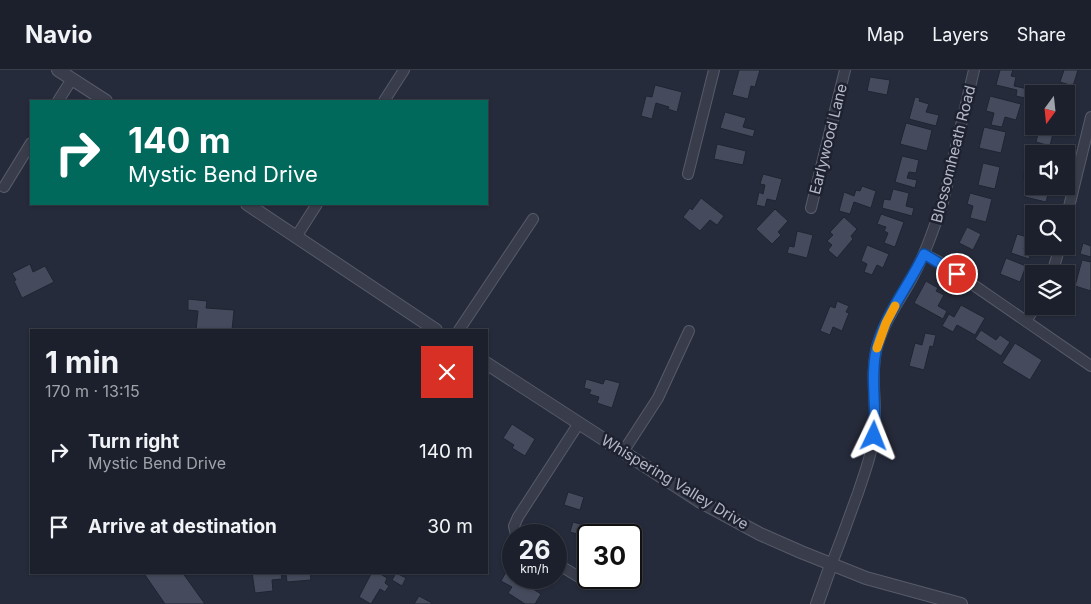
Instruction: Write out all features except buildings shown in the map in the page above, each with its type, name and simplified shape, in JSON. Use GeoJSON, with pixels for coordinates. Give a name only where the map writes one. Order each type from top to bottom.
{"type":"FeatureCollection","features":[{"type":"Feature","properties":{"kind":"street"},"geometry":{"type":"LineString","coordinates":[[58,70],[104,100]]}},
{"type":"Feature","properties":{"kind":"street"},"geometry":{"type":"LineString","coordinates":[[385,100],[404,70]]}},
{"type":"Feature","properties":{"kind":"street"},"geometry":{"type":"LineString","coordinates":[[688,174],[714,70]]}},
{"type":"Feature","properties":{"kind":"street","name":"Earlywood Lane"},"geometry":{"type":"LineString","coordinates":[[811,208],[845,70]]}},
{"type":"Feature","properties":{"kind":"street","name":"Blossomheath Road"},"geometry":{"type":"LineString","coordinates":[[817,604],[872,449],[875,424],[874,386],[876,351],[886,323],[912,279],[924,254],[943,202],[974,70]]}},
{"type":"Feature","properties":{"kind":"street"},"geometry":{"type":"LineString","coordinates":[[59,100],[72,79]]}},
{"type":"Feature","properties":{"kind":"street"},"geometry":{"type":"LineString","coordinates":[[1069,205],[1091,117]]}},
{"type":"Feature","properties":{"kind":"street"},"geometry":{"type":"LineString","coordinates":[[4,187],[30,145]]}},
{"type":"Feature","properties":{"kind":"street"},"geometry":{"type":"LineString","coordinates":[[248,205],[434,329]]}},
{"type":"Feature","properties":{"kind":"street"},"geometry":{"type":"LineString","coordinates":[[296,237],[316,205]]}},
{"type":"Feature","properties":{"kind":"street"},"geometry":{"type":"LineString","coordinates":[[460,329],[533,219]]}},
{"type":"Feature","properties":{"kind":"street"},"geometry":{"type":"LineString","coordinates":[[924,254],[943,264],[1091,366]]}},
{"type":"Feature","properties":{"kind":"street"},"geometry":{"type":"LineString","coordinates":[[1026,321],[1030,315]]}},
{"type":"Feature","properties":{"kind":"street"},"geometry":{"type":"LineString","coordinates":[[623,452],[658,398],[688,332]]}},
{"type":"Feature","properties":{"kind":"street","name":"Whispering Valley Drive"},"geometry":{"type":"LineString","coordinates":[[488,364],[699,501],[766,537],[866,578],[961,604]]}},
{"type":"Feature","properties":{"kind":"street"},"geometry":{"type":"LineString","coordinates":[[515,524],[579,423]]}},
{"type":"Feature","properties":{"kind":"slow traffic"},"geometry":{"type":"LineString","coordinates":[[877,348],[882,332],[895,306]]}},
{"type":"Feature","properties":{"kind":"route"},"geometry":{"type":"LineString","coordinates":[[874,436],[874,367],[876,351],[891,312],[912,279],[924,254],[957,274]]}}]}
